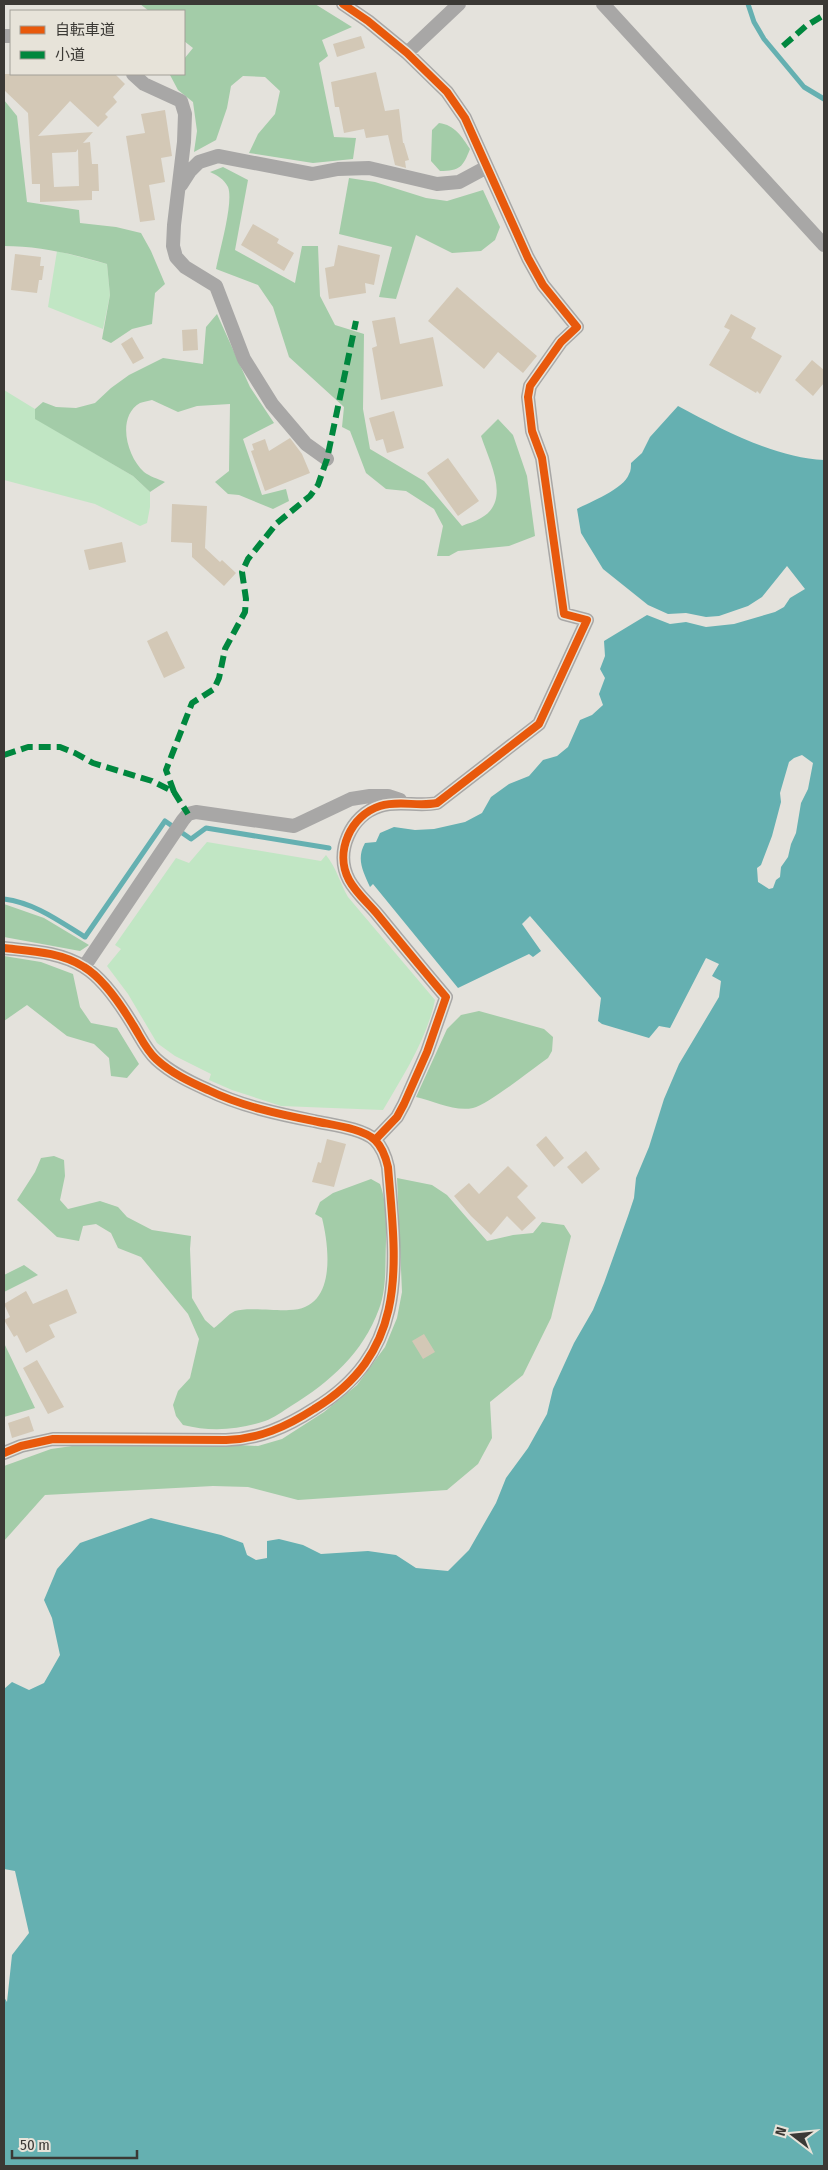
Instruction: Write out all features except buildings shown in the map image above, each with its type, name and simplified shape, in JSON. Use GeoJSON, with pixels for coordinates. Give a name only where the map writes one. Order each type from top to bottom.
{"type":"FeatureCollection","features":[{"type":"Feature","properties":{"kind":"street"},"geometry":{"type":"LineString","coordinates":[[343,4],[368,21],[407,53],[447,92],[465,118],[512,225],[543,285],[577,327],[561,342],[530,386],[528,397],[532,431],[542,458],[564,614],[587,620],[539,724],[437,803],[426,805],[407,803],[380,806],[360,817],[347,838],[343,854],[349,880],[446,997],[427,1052],[404,1104],[397,1117],[375,1140]]}},
{"type":"Feature","properties":{"kind":"street"},"geometry":{"type":"LineString","coordinates":[[407,53],[459,4]]}},
{"type":"Feature","properties":{"kind":"street"},"geometry":{"type":"LineString","coordinates":[[603,4],[824,245]]}},
{"type":"Feature","properties":{"kind":"street"},"geometry":{"type":"LineString","coordinates":[[135,75],[144,84],[181,101],[185,114],[184,142],[172,246],[176,257],[185,267],[216,286],[244,359],[272,404],[306,444],[327,459]]}},
{"type":"Feature","properties":{"kind":"street"},"geometry":{"type":"LineString","coordinates":[[177,191],[190,171],[199,162],[218,156],[312,174],[338,169],[368,168],[437,184],[459,182],[487,167]]}},
{"type":"Feature","properties":{"kind":"street"},"geometry":{"type":"LineString","coordinates":[[84,966],[188,814],[196,812],[294,826],[351,799],[388,796],[407,803]]}},
{"type":"Feature","properties":{"kind":"street"},"geometry":{"type":"LineString","coordinates":[[4,948],[48,953],[84,966],[95,975],[114,997],[145,1046],[156,1059],[180,1077],[210,1092],[253,1107],[341,1127],[362,1133],[375,1140],[385,1156],[388,1167],[394,1280],[393,1296],[382,1333],[372,1354],[352,1380],[327,1401],[294,1422],[269,1433],[246,1439],[53,1439],[21,1446],[4,1453]]}},
{"type":"Feature","properties":{"kind":"green space"},"geometry":{"type":"Polygon","coordinates":[[[140,4],[315,4],[352,27],[322,40],[328,56],[319,63],[334,137],[356,138],[353,159],[313,163],[249,153],[258,134],[275,114],[280,91],[265,77],[243,76],[231,86],[227,108],[216,140],[194,152],[197,131],[193,102],[178,90],[170,75],[185,75],[185,58],[193,48],[185,42],[185,10],[148,10],[140,4]]]}},
{"type":"Feature","properties":{"kind":"green space"},"geometry":{"type":"Polygon","coordinates":[[[4,100],[17,116],[27,202],[79,210],[80,223],[116,227],[141,233],[165,284],[155,293],[152,324],[132,329],[111,343],[102,339],[110,295],[107,264],[56,251],[4,246],[4,100]]]}},
{"type":"Feature","properties":{"kind":"green space"},"geometry":{"type":"Polygon","coordinates":[[[439,123],[454,129],[470,149],[463,164],[456,169],[440,171],[431,161],[432,130],[439,123]]]}},
{"type":"Feature","properties":{"kind":"green space"},"geometry":{"type":"Polygon","coordinates":[[[223,167],[248,180],[235,250],[295,283],[302,246],[318,246],[320,296],[335,325],[364,334],[363,409],[370,449],[424,481],[462,526],[481,518],[490,511],[495,502],[496,480],[481,436],[498,419],[513,435],[527,476],[535,536],[509,546],[458,551],[449,556],[437,556],[443,526],[434,509],[406,491],[386,489],[366,473],[350,431],[342,427],[344,407],[289,357],[273,307],[258,285],[216,269],[228,215],[229,194],[228,187],[224,182],[210,172],[223,167]]]}},
{"type":"Feature","properties":{"kind":"green space"},"geometry":{"type":"Polygon","coordinates":[[[349,178],[375,182],[426,198],[447,201],[483,190],[500,227],[495,240],[481,251],[452,253],[416,235],[396,299],[379,297],[392,247],[339,234],[349,178]]]}},
{"type":"Feature","properties":{"kind":"green space"},"geometry":{"type":"Polygon","coordinates":[[[57,251],[107,264],[110,295],[103,329],[48,307],[57,251]]]}},
{"type":"Feature","properties":{"kind":"green space"},"geometry":{"type":"Polygon","coordinates":[[[217,314],[250,387],[274,423],[243,439],[262,495],[286,489],[289,501],[273,509],[239,495],[228,494],[215,482],[229,471],[230,404],[197,406],[178,412],[152,400],[140,403],[133,409],[126,427],[129,447],[133,457],[144,472],[165,482],[150,492],[133,476],[35,419],[35,409],[43,402],[56,407],[76,408],[95,403],[129,375],[163,358],[203,364],[206,327],[217,314]]]}},
{"type":"Feature","properties":{"kind":"green space"},"geometry":{"type":"Polygon","coordinates":[[[4,390],[35,409],[36,419],[133,476],[150,492],[147,523],[140,526],[95,504],[4,480],[4,390]]]}},
{"type":"Feature","properties":{"kind":"green space"},"geometry":{"type":"Polygon","coordinates":[[[207,842],[321,861],[326,855],[333,865],[348,897],[435,1000],[420,1043],[383,1110],[281,1106],[232,1090],[209,1080],[211,1074],[175,1056],[157,1043],[128,994],[107,966],[121,949],[115,945],[176,858],[189,863],[207,842]]]}},
{"type":"Feature","properties":{"kind":"green space"},"geometry":{"type":"Polygon","coordinates":[[[4,904],[44,918],[89,945],[80,951],[4,937],[4,904]]]}},
{"type":"Feature","properties":{"kind":"green space"},"geometry":{"type":"Polygon","coordinates":[[[4,956],[41,962],[73,974],[80,1007],[91,1023],[117,1028],[139,1064],[127,1078],[111,1076],[109,1058],[94,1044],[67,1036],[27,1005],[4,1021],[4,956]]]}},
{"type":"Feature","properties":{"kind":"green space"},"geometry":{"type":"Polygon","coordinates":[[[479,1011],[544,1029],[553,1037],[552,1051],[548,1058],[500,1093],[473,1108],[459,1109],[416,1097],[447,1029],[461,1015],[479,1011]]]}},
{"type":"Feature","properties":{"kind":"green space"},"geometry":{"type":"Polygon","coordinates":[[[54,1156],[64,1160],[65,1176],[60,1200],[68,1209],[100,1201],[118,1207],[127,1217],[152,1230],[191,1236],[192,1298],[205,1320],[214,1328],[235,1311],[246,1309],[289,1310],[304,1307],[315,1300],[322,1289],[326,1276],[327,1261],[327,1246],[322,1218],[315,1214],[320,1202],[333,1193],[371,1179],[380,1184],[385,1205],[386,1226],[385,1275],[382,1301],[372,1325],[344,1365],[319,1387],[272,1418],[245,1426],[224,1429],[204,1429],[183,1425],[176,1416],[173,1405],[178,1391],[190,1378],[199,1339],[188,1314],[141,1257],[118,1248],[111,1233],[96,1224],[83,1226],[79,1241],[57,1237],[17,1200],[35,1172],[41,1158],[54,1156]]]}},
{"type":"Feature","properties":{"kind":"green space"},"geometry":{"type":"Polygon","coordinates":[[[397,1178],[432,1185],[447,1195],[487,1241],[533,1233],[542,1222],[564,1225],[571,1236],[551,1318],[523,1375],[490,1402],[492,1438],[478,1464],[447,1490],[298,1500],[248,1487],[213,1486],[45,1495],[4,1541],[4,1466],[51,1449],[72,1446],[207,1443],[258,1446],[282,1439],[324,1412],[357,1385],[385,1347],[397,1318],[402,1292],[397,1178]]]}},
{"type":"Feature","properties":{"kind":"green space"},"geometry":{"type":"Polygon","coordinates":[[[24,1265],[38,1275],[4,1292],[4,1275],[24,1265]]]}},
{"type":"Feature","properties":{"kind":"green space"},"geometry":{"type":"Polygon","coordinates":[[[4,1343],[35,1408],[4,1417],[4,1343]]]}},
{"type":"Feature","properties":{"kind":"water"},"geometry":{"type":"Polygon","coordinates":[[[678,406],[749,441],[787,454],[824,460],[824,2166],[4,2166],[4,1997],[7,2002],[12,1955],[29,1933],[15,1871],[4,1869],[4,1689],[12,1682],[29,1690],[44,1683],[60,1655],[52,1618],[44,1600],[57,1569],[80,1543],[151,1518],[221,1535],[243,1543],[247,1555],[256,1560],[267,1558],[267,1541],[279,1539],[303,1545],[321,1554],[368,1551],[396,1555],[416,1568],[448,1571],[469,1550],[496,1503],[506,1478],[528,1448],[547,1414],[553,1389],[574,1343],[593,1310],[604,1283],[634,1198],[636,1178],[649,1147],[664,1099],[679,1064],[719,997],[721,981],[712,976],[719,964],[706,958],[670,1028],[659,1026],[649,1038],[602,1024],[598,1021],[601,998],[530,916],[522,924],[541,951],[533,957],[529,954],[458,988],[373,884],[370,887],[361,860],[362,849],[365,843],[376,842],[380,833],[394,827],[415,830],[434,829],[465,822],[482,813],[491,797],[509,784],[529,776],[543,760],[557,756],[568,747],[580,720],[592,715],[603,705],[599,694],[605,678],[600,669],[605,656],[604,641],[647,615],[670,624],[686,622],[706,627],[734,624],[775,612],[784,607],[790,598],[805,589],[787,566],[762,597],[748,606],[719,616],[706,617],[686,613],[668,614],[648,605],[603,569],[581,533],[577,509],[614,490],[626,480],[631,463],[642,453],[650,437],[678,406]]]}},
{"type":"Feature","properties":{"kind":"pier"},"geometry":{"type":"Polygon","coordinates":[[[802,755],[813,763],[808,789],[801,803],[796,833],[788,857],[781,867],[780,877],[776,880],[773,888],[769,889],[758,882],[757,868],[761,865],[772,836],[781,802],[780,793],[789,762],[802,755]]]}},
{"type":"Feature","properties":{"kind":"waterway"},"geometry":{"type":"LineString","coordinates":[[748,4],[754,22],[764,39],[804,87],[824,99]]}},
{"type":"Feature","properties":{"kind":"waterway"},"geometry":{"type":"LineString","coordinates":[[4,899],[26,904],[56,919],[85,937],[165,821],[191,839],[206,828],[329,848]]}},
{"type":"Feature","properties":{"kind":"marked path"},"geometry":{"type":"LineString","coordinates":[[783,46],[806,26],[824,15]]}},
{"type":"Feature","properties":{"kind":"marked path"},"geometry":{"type":"LineString","coordinates":[[174,792],[166,770],[192,703],[214,689],[219,678],[225,649],[245,612],[246,599],[242,572],[248,559],[277,523],[310,496],[318,485],[327,459],[356,321]]}},
{"type":"Feature","properties":{"kind":"marked path"},"geometry":{"type":"LineString","coordinates":[[4,755],[28,747],[60,747],[93,763],[152,781],[174,792],[188,814]]}},
{"type":"Feature","properties":{"kind":"cycle path"},"geometry":{"type":"LineString","coordinates":[[343,4],[368,21],[407,53],[447,92],[465,118],[528,258],[543,285],[577,327],[561,342],[530,386],[528,397],[532,431],[542,458],[564,614],[587,620],[539,724],[437,803],[387,804],[380,806],[361,817],[353,826],[348,836],[343,858],[345,869],[352,885],[446,997],[427,1052],[404,1104],[397,1117],[375,1140]]}},
{"type":"Feature","properties":{"kind":"cycle path"},"geometry":{"type":"LineString","coordinates":[[4,948],[56,955],[75,962],[91,972],[105,985],[117,1001],[152,1055],[168,1069],[188,1080],[221,1096],[247,1105],[354,1130],[375,1140],[380,1146],[388,1167],[393,1238],[393,1271],[390,1303],[382,1333],[367,1360],[345,1386],[314,1409],[293,1421],[272,1431],[238,1439],[53,1439],[21,1446],[4,1453]]}}]}
